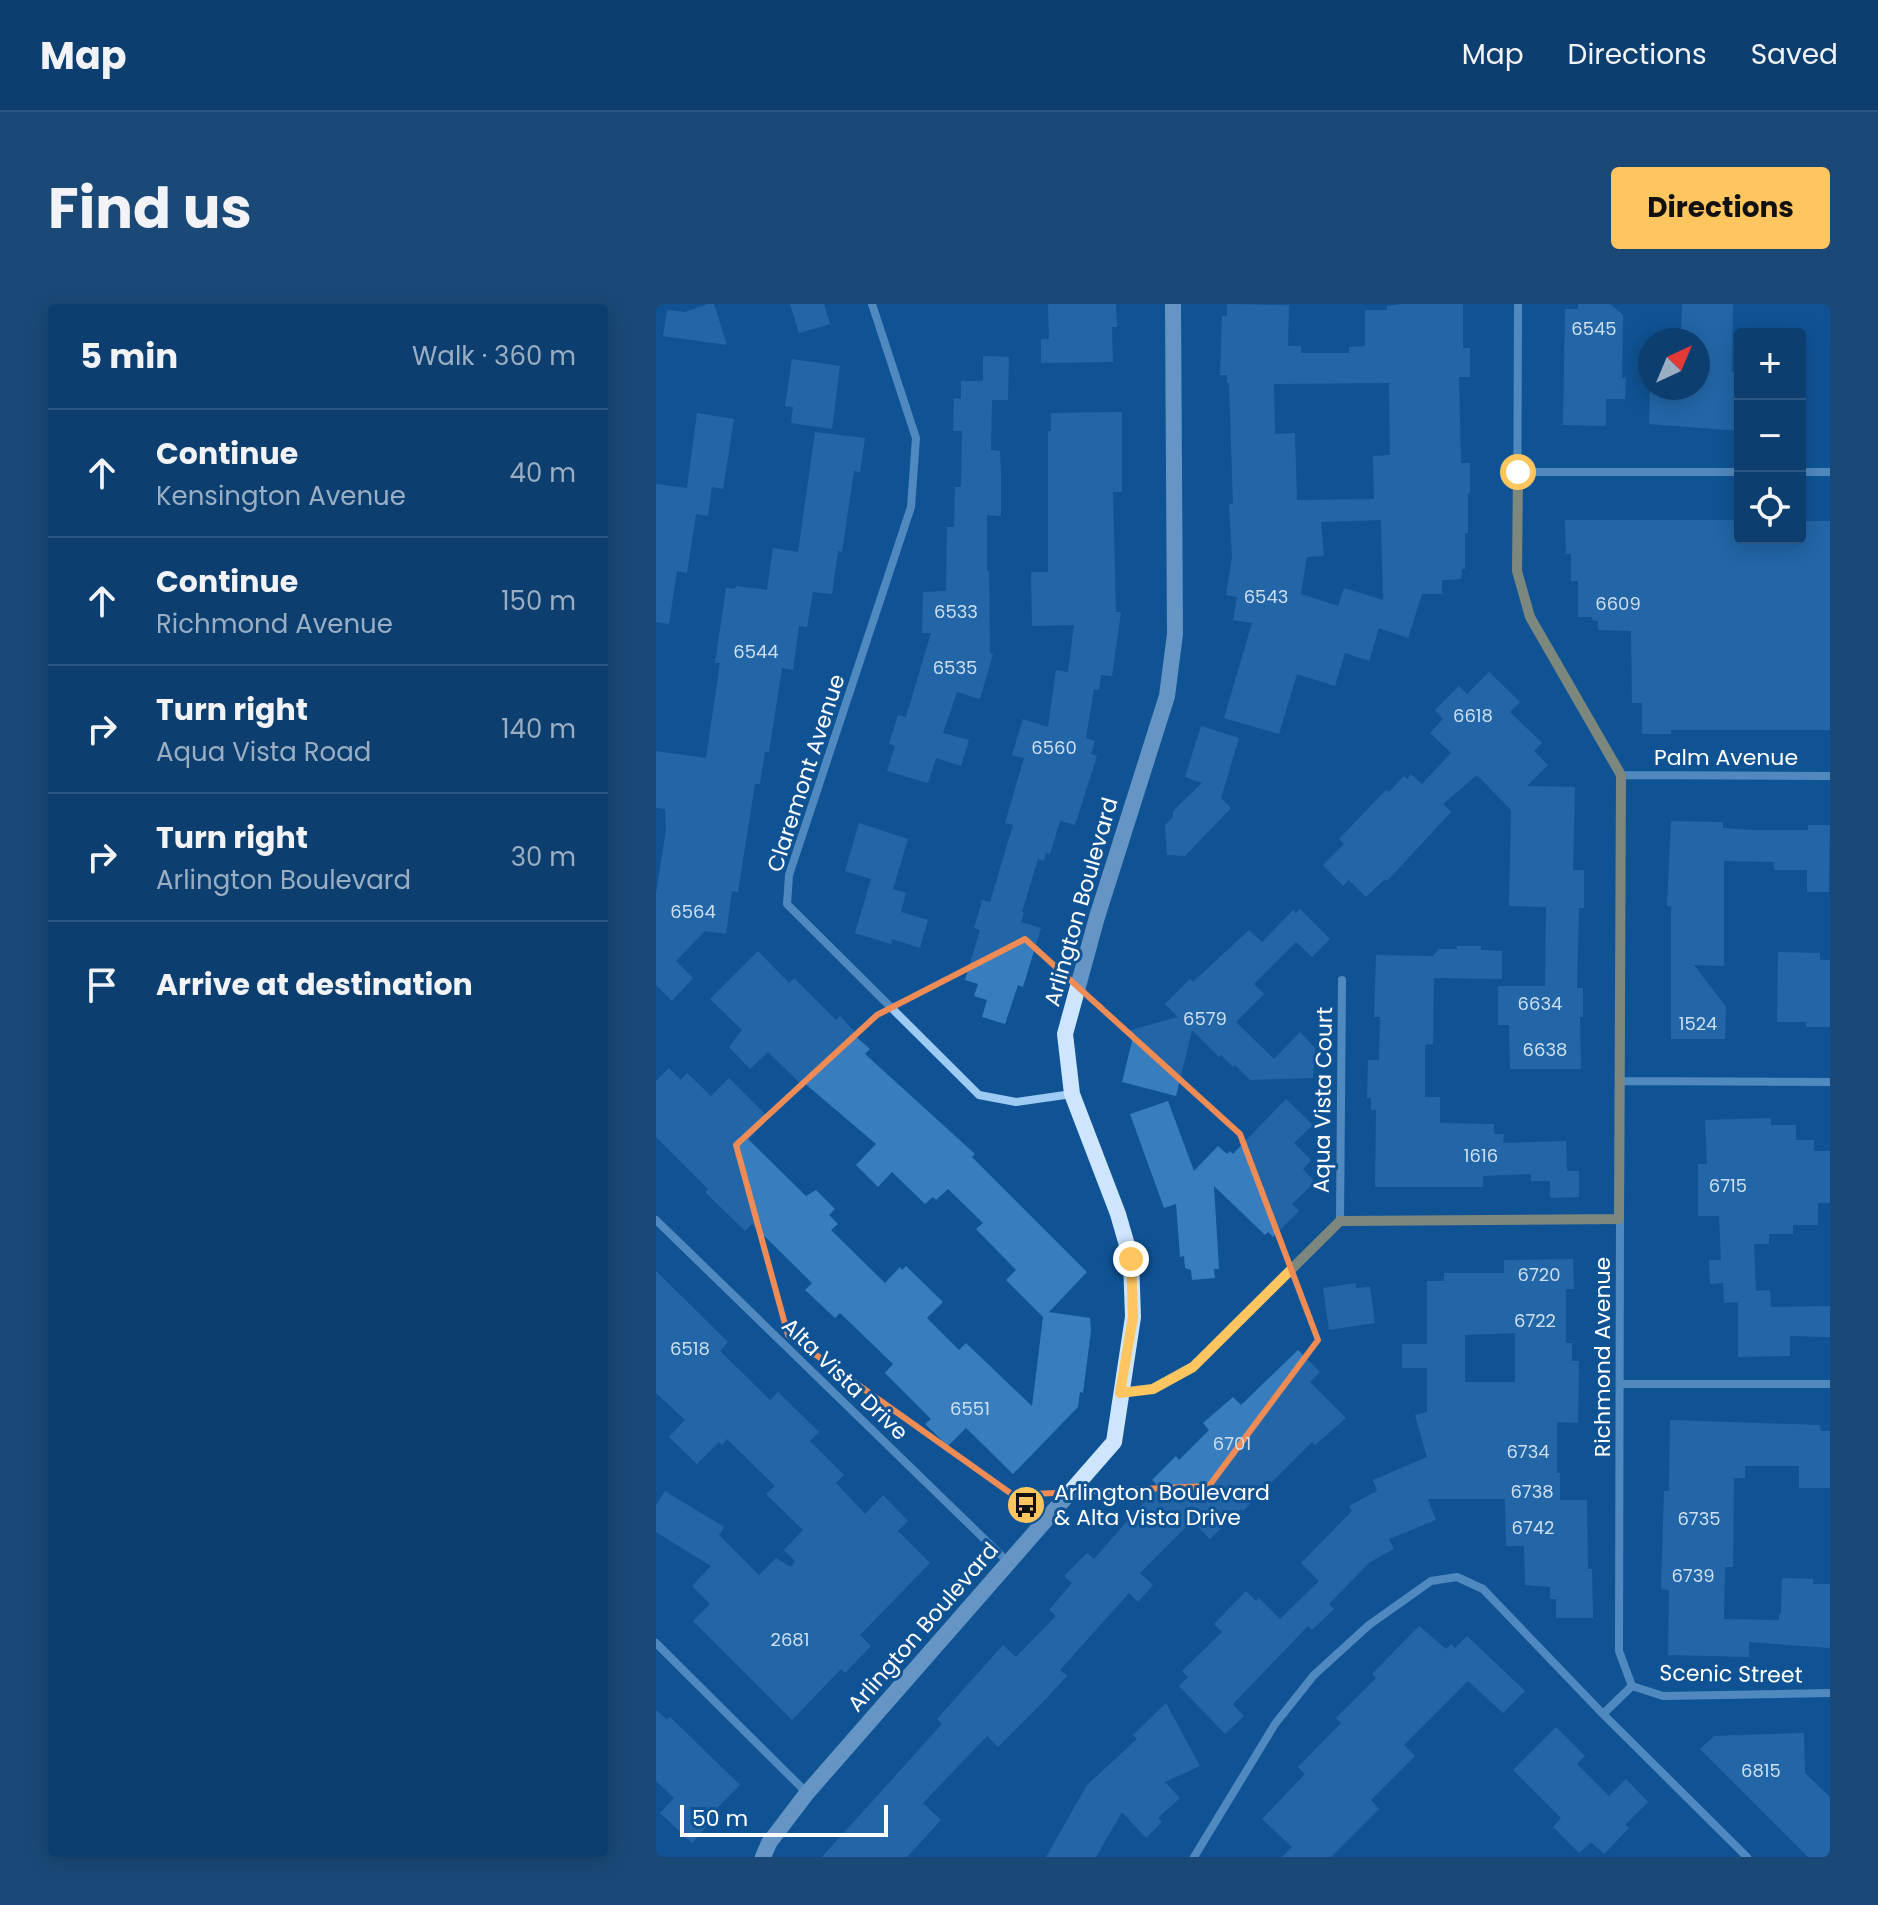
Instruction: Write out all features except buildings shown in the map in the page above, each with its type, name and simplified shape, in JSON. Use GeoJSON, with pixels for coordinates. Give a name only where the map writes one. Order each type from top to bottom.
{"type":"FeatureCollection","features":[{"type":"Feature","properties":{"kind":"main road","name":"Arlington Boulevard"},"geometry":{"type":"LineString","coordinates":[[763,1857],[769,1843],[807,1793],[1114,1442],[1133,1317],[1131,1259],[1118,1214],[1072,1094],[1065,1034],[1097,917],[1167,696],[1175,634],[1173,304]]}},
{"type":"Feature","properties":{"kind":"street","name":"Claremont Avenue"},"geometry":{"type":"LineString","coordinates":[[872,304],[916,438],[911,507],[789,875],[787,904],[979,1095],[1016,1102],[1072,1094]]}},
{"type":"Feature","properties":{"kind":"street","name":"Richmond Avenue"},"geometry":{"type":"LineString","coordinates":[[1518,304],[1517,571],[1530,617],[1621,775],[1619,1651],[1632,1686]]}},
{"type":"Feature","properties":{"kind":"street"},"geometry":{"type":"LineString","coordinates":[[1518,472],[1734,472]]}},
{"type":"Feature","properties":{"kind":"street"},"geometry":{"type":"LineString","coordinates":[[1806,472],[1830,472]]}},
{"type":"Feature","properties":{"kind":"street","name":"Palm Avenue"},"geometry":{"type":"LineString","coordinates":[[1621,775],[1830,776]]}},
{"type":"Feature","properties":{"kind":"street","name":"Aqua Vista Court"},"geometry":{"type":"LineString","coordinates":[[1340,1221],[1342,980]]}},
{"type":"Feature","properties":{"kind":"street"},"geometry":{"type":"LineString","coordinates":[[1621,1081],[1830,1082]]}},
{"type":"Feature","properties":{"kind":"street"},"geometry":{"type":"LineString","coordinates":[[1120,1393],[1153,1389],[1193,1367],[1340,1221],[1619,1219]]}},
{"type":"Feature","properties":{"kind":"street","name":"Alta Vista Drive"},"geometry":{"type":"LineString","coordinates":[[656,1220],[1009,1564]]}},
{"type":"Feature","properties":{"kind":"street"},"geometry":{"type":"LineString","coordinates":[[1622,1384],[1830,1384]]}},
{"type":"Feature","properties":{"kind":"street"},"geometry":{"type":"LineString","coordinates":[[1194,1857],[1275,1724],[1314,1675],[1369,1625],[1431,1581],[1457,1577],[1483,1589],[1747,1857]]}},
{"type":"Feature","properties":{"kind":"street"},"geometry":{"type":"LineString","coordinates":[[656,1643],[807,1793]]}},
{"type":"Feature","properties":{"kind":"street"},"geometry":{"type":"LineString","coordinates":[[1603,1714],[1632,1686]]}},
{"type":"Feature","properties":{"kind":"street","name":"Scenic Street"},"geometry":{"type":"LineString","coordinates":[[1632,1686],[1663,1696],[1830,1693]]}},
{"type":"Feature","properties":{"kind":"highlighted area"},"geometry":{"type":"Polygon","coordinates":[[[1025,939],[1240,1134],[1318,1340],[1209,1486],[1013,1495],[788,1335],[736,1145],[877,1015],[1025,939]]]}},
{"type":"Feature","properties":{"kind":"place","name":"Arlington Boulevard & Alta Vista Drive"},"geometry":{"type":"Point","coordinates":[1026,1505]}},
{"type":"Feature","properties":{"kind":"route"},"geometry":{"type":"LineString","coordinates":[[1131,1259],[1133,1317],[1120,1393],[1153,1389],[1193,1367],[1340,1221],[1619,1219],[1621,775],[1530,617],[1517,571],[1518,472]]}}]}
